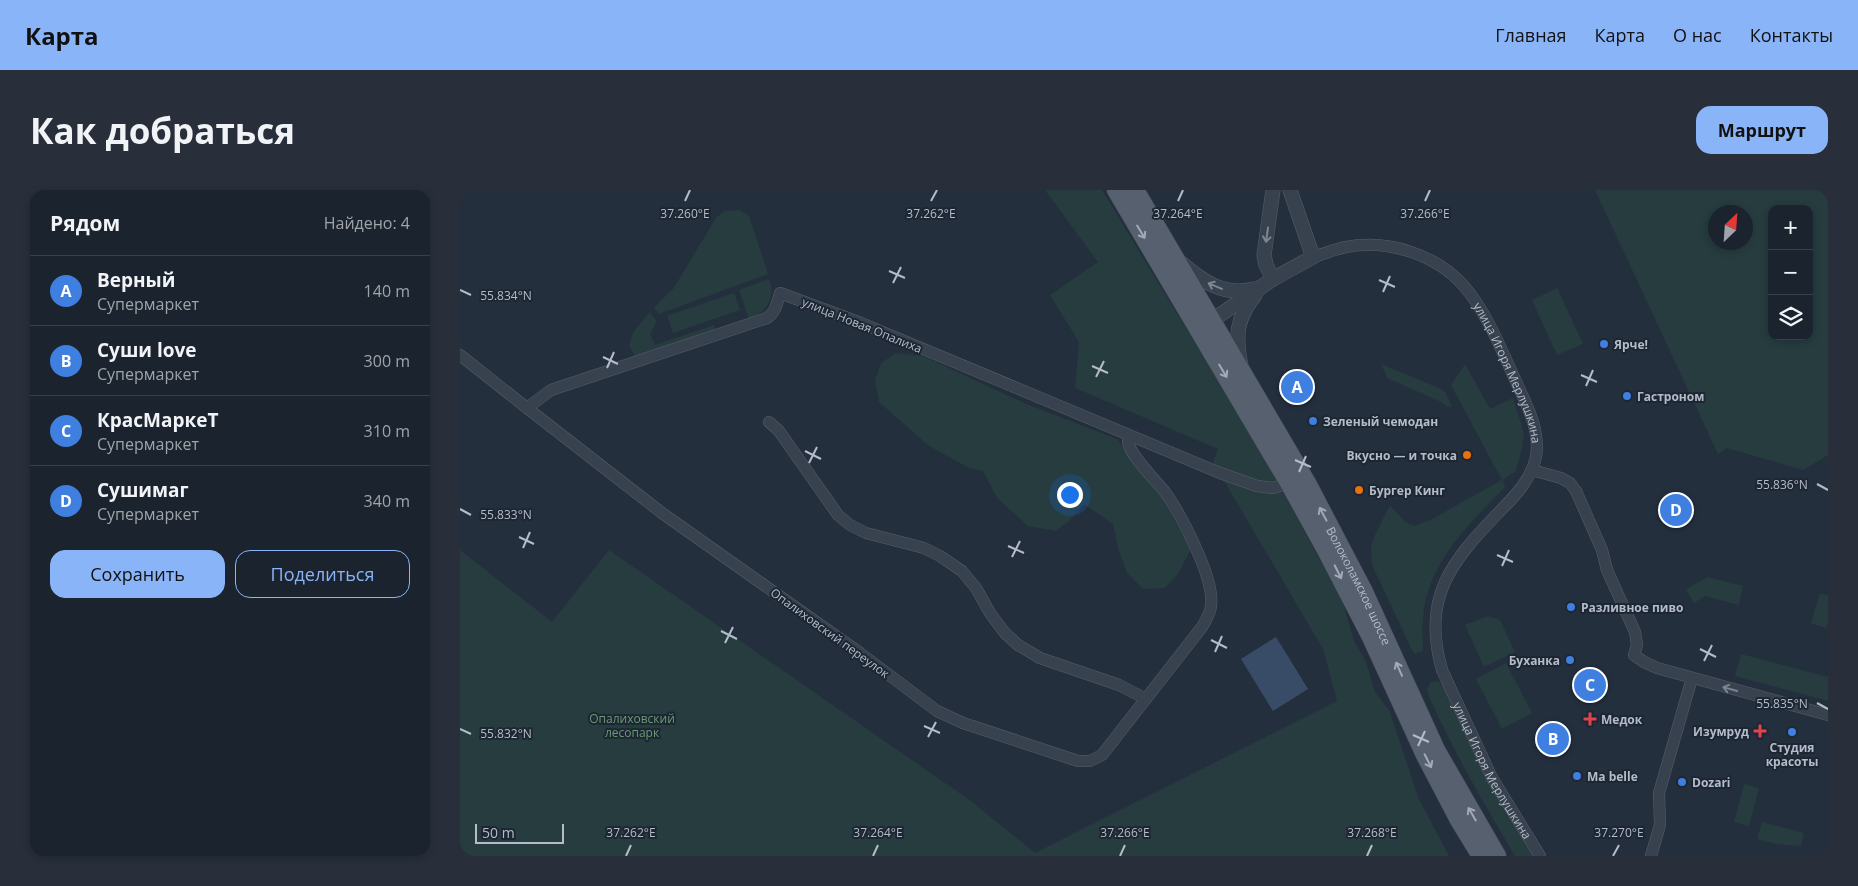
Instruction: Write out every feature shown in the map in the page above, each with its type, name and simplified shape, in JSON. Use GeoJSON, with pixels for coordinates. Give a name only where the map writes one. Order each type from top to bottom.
{"type":"FeatureCollection","features":[{"type":"Feature","properties":{"kind":"main road"},"geometry":{"type":"LineString","coordinates":[[1116,190],[1205,324]]}},
{"type":"Feature","properties":{"kind":"main road"},"geometry":{"type":"LineString","coordinates":[[1135,190],[1176,258],[1205,324]]}},
{"type":"Feature","properties":{"kind":"main road","name":"Волоколамское шоссе"},"geometry":{"type":"LineString","coordinates":[[1205,324],[1242,371],[1307,483],[1364,592],[1436,750],[1496,856]]}},
{"type":"Feature","properties":{"kind":"main road","name":"Волоколамское шоссе"},"geometry":{"type":"LineString","coordinates":[[1205,324],[1371,637],[1425,755],[1481,856]]}},
{"type":"Feature","properties":{"kind":"street"},"geometry":{"type":"LineString","coordinates":[[1242,371],[1237,335],[1239,323],[1247,306],[1268,283],[1264,255],[1273,190]]}},
{"type":"Feature","properties":{"kind":"street"},"geometry":{"type":"LineString","coordinates":[[1290,190],[1313,257]]}},
{"type":"Feature","properties":{"kind":"street","name":"улица Игоря Мерлушкина"},"geometry":{"type":"LineString","coordinates":[[1268,283],[1313,257],[1346,247],[1365,245],[1404,250],[1431,259],[1464,286],[1481,310],[1493,334],[1534,422],[1536,457],[1532,470],[1524,484],[1466,547],[1449,572],[1438,602],[1435,638],[1442,670],[1482,755],[1497,785],[1540,856]]}},
{"type":"Feature","properties":{"kind":"street"},"geometry":{"type":"LineString","coordinates":[[1176,258],[1200,278],[1225,290],[1238,292],[1268,283]]}},
{"type":"Feature","properties":{"kind":"street"},"geometry":{"type":"LineString","coordinates":[[1205,324],[1268,283]]}},
{"type":"Feature","properties":{"kind":"street","name":"улица Новая Опалиха"},"geometry":{"type":"LineString","coordinates":[[527,408],[551,390],[766,318],[772,315],[780,293],[838,314],[1220,473],[1257,486],[1273,488],[1289,483]]}},
{"type":"Feature","properties":{"kind":"street"},"geometry":{"type":"LineString","coordinates":[[460,355],[527,408]]}},
{"type":"Feature","properties":{"kind":"street","name":"Опалиховский переулок"},"geometry":{"type":"LineString","coordinates":[[527,408],[662,513],[938,711],[950,718],[1078,761],[1090,760],[1102,755],[1202,627],[1208,617],[1211,604],[1210,588],[1185,526],[1165,493],[1133,454],[1128,442],[1129,435]]}},
{"type":"Feature","properties":{"kind":"street"},"geometry":{"type":"LineString","coordinates":[[769,422],[779,431],[838,515],[850,525],[866,533],[924,548],[962,571],[976,588],[990,613],[1004,632],[1018,645],[1032,654],[1119,685],[1146,699]]}},
{"type":"Feature","properties":{"kind":"street"},"geometry":{"type":"LineString","coordinates":[[1532,470],[1561,478],[1570,483],[1576,492],[1602,550],[1607,570],[1635,632],[1637,645],[1634,655],[1657,668],[1828,715]]}},
{"type":"Feature","properties":{"kind":"street"},"geometry":{"type":"LineString","coordinates":[[1651,856],[1660,825],[1659,792],[1692,678]]}},
{"type":"Feature","properties":{"kind":"green space","name":"Опалиховский лесопарк"},"geometry":{"type":"Polygon","coordinates":[[[1045,190],[1102,190],[1261,452],[1343,602],[1354,641],[1366,662],[1375,692],[1390,712],[1418,797],[1449,856],[460,856],[460,550],[552,622],[609,550],[971,801],[1035,853],[1337,701],[1323,649],[1213,462],[1218,449],[1075,388],[1079,342],[1050,295],[1098,262],[1045,190]]]}},
{"type":"Feature","properties":{"kind":"green space"},"geometry":{"type":"Polygon","coordinates":[[[1595,190],[1828,190],[1828,455],[1803,470],[1727,448],[1718,454],[1595,190]]]}},
{"type":"Feature","properties":{"kind":"green space"},"geometry":{"type":"Polygon","coordinates":[[[739,210],[749,216],[768,274],[659,314],[654,307],[673,289],[716,218],[725,211],[739,210]]]}},
{"type":"Feature","properties":{"kind":"green space"},"geometry":{"type":"Polygon","coordinates":[[[769,279],[771,292],[768,304],[761,312],[749,319],[739,290],[769,279]]]}},
{"type":"Feature","properties":{"kind":"green space"},"geometry":{"type":"Polygon","coordinates":[[[1557,288],[1583,344],[1557,355],[1532,300],[1557,288]]]}},
{"type":"Feature","properties":{"kind":"green space"},"geometry":{"type":"Polygon","coordinates":[[[734,293],[740,310],[673,333],[667,316],[734,293]]]}},
{"type":"Feature","properties":{"kind":"green space"},"geometry":{"type":"Polygon","coordinates":[[[650,312],[657,321],[650,334],[655,345],[714,325],[716,331],[640,357],[634,355],[629,345],[634,331],[650,312]]]}},
{"type":"Feature","properties":{"kind":"green space"},"geometry":{"type":"Polygon","coordinates":[[[896,353],[923,356],[1024,403],[1117,439],[1162,498],[1191,549],[1178,574],[1165,588],[1143,589],[1127,573],[1119,551],[1113,524],[1084,504],[1069,521],[1056,531],[1028,526],[997,498],[983,471],[969,468],[929,446],[879,402],[875,380],[881,363],[896,353]]]}},
{"type":"Feature","properties":{"kind":"green space"},"geometry":{"type":"Polygon","coordinates":[[[1381,364],[1439,388],[1445,392],[1452,406],[1448,407],[1439,401],[1387,378],[1381,364]]]}},
{"type":"Feature","properties":{"kind":"green space"},"geometry":{"type":"Polygon","coordinates":[[[1465,364],[1490,409],[1513,398],[1524,433],[1522,447],[1516,471],[1503,480],[1505,487],[1464,531],[1441,563],[1432,581],[1426,600],[1423,624],[1423,651],[1415,654],[1372,565],[1371,545],[1390,505],[1405,522],[1414,526],[1432,519],[1502,480],[1451,385],[1465,364]]]}},
{"type":"Feature","properties":{"kind":"green space"},"geometry":{"type":"Polygon","coordinates":[[[1708,577],[1743,586],[1739,605],[1705,596],[1694,603],[1686,589],[1708,577]]]}},
{"type":"Feature","properties":{"kind":"green space"},"geometry":{"type":"Polygon","coordinates":[[[1820,593],[1828,596],[1828,621],[1826,628],[1811,623],[1820,593]]]}},
{"type":"Feature","properties":{"kind":"green space"},"geometry":{"type":"Polygon","coordinates":[[[1488,616],[1500,620],[1515,652],[1484,667],[1465,625],[1488,616]]]}},
{"type":"Feature","properties":{"kind":"green space"},"geometry":{"type":"Polygon","coordinates":[[[1741,654],[1828,677],[1828,701],[1735,676],[1741,654]]]}},
{"type":"Feature","properties":{"kind":"green space"},"geometry":{"type":"Polygon","coordinates":[[[1506,663],[1532,713],[1502,729],[1476,679],[1506,663]]]}},
{"type":"Feature","properties":{"kind":"green space"},"geometry":{"type":"Polygon","coordinates":[[[1438,681],[1444,687],[1535,856],[1515,856],[1470,778],[1429,697],[1427,689],[1431,682],[1438,681]]]}},
{"type":"Feature","properties":{"kind":"green space"},"geometry":{"type":"Polygon","coordinates":[[[1744,784],[1759,788],[1749,826],[1734,822],[1744,784]]]}},
{"type":"Feature","properties":{"kind":"green space"},"geometry":{"type":"Polygon","coordinates":[[[1762,822],[1804,833],[1801,846],[1776,844],[1757,839],[1762,822]]]}},
{"type":"Feature","properties":{"kind":"water"},"geometry":{"type":"Polygon","coordinates":[[[1276,637],[1308,689],[1273,711],[1241,659],[1276,637]]]}},
{"type":"Feature","properties":{"kind":"place","name":"Ярче!"},"geometry":{"type":"Point","coordinates":[1604,344]}},
{"type":"Feature","properties":{"kind":"place","name":"Верный"},"geometry":{"type":"Point","coordinates":[1297,387]}},
{"type":"Feature","properties":{"kind":"place","name":"Гастроном"},"geometry":{"type":"Point","coordinates":[1627,396]}},
{"type":"Feature","properties":{"kind":"place","name":"Зеленый чемодан"},"geometry":{"type":"Point","coordinates":[1313,421]}},
{"type":"Feature","properties":{"kind":"place","name":"Вкусно — и точка"},"geometry":{"type":"Point","coordinates":[1467,455]}},
{"type":"Feature","properties":{"kind":"place","name":"Бургер Кинг"},"geometry":{"type":"Point","coordinates":[1359,490]}},
{"type":"Feature","properties":{"kind":"place","name":"Сушимаг"},"geometry":{"type":"Point","coordinates":[1676,510]}},
{"type":"Feature","properties":{"kind":"place","name":"Разливное пиво"},"geometry":{"type":"Point","coordinates":[1571,607]}},
{"type":"Feature","properties":{"kind":"place","name":"Буханка"},"geometry":{"type":"Point","coordinates":[1570,660]}},
{"type":"Feature","properties":{"kind":"place","name":"КрасМаркеТ"},"geometry":{"type":"Point","coordinates":[1590,685]}},
{"type":"Feature","properties":{"kind":"place","name":"Медок"},"geometry":{"type":"Point","coordinates":[1590,719]}},
{"type":"Feature","properties":{"kind":"place","name":"Изумруд"},"geometry":{"type":"Point","coordinates":[1760,731]}},
{"type":"Feature","properties":{"kind":"place","name":"Студия красоты"},"geometry":{"type":"Point","coordinates":[1792,732]}},
{"type":"Feature","properties":{"kind":"place","name":"Суши love"},"geometry":{"type":"Point","coordinates":[1553,739]}},
{"type":"Feature","properties":{"kind":"place","name":"Ma belle"},"geometry":{"type":"Point","coordinates":[1577,776]}},
{"type":"Feature","properties":{"kind":"place","name":"Dozari"},"geometry":{"type":"Point","coordinates":[1682,782]}}]}
